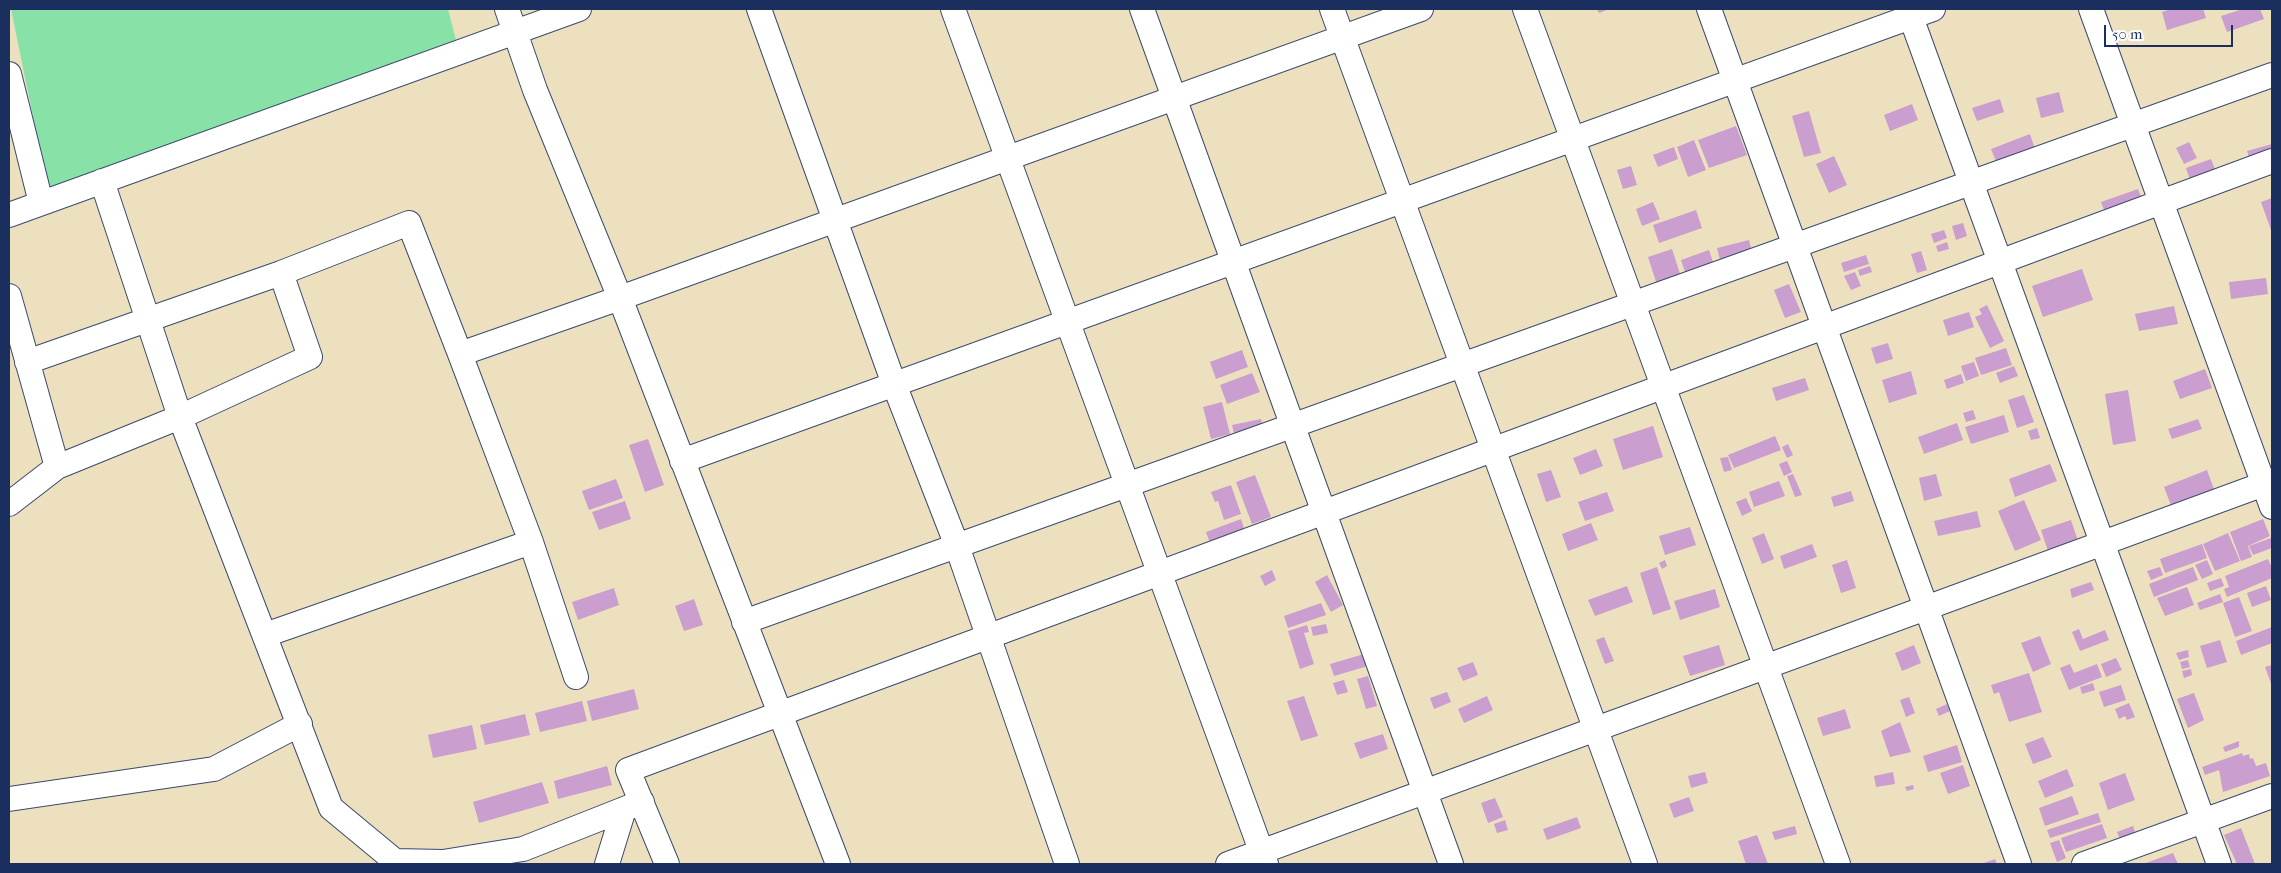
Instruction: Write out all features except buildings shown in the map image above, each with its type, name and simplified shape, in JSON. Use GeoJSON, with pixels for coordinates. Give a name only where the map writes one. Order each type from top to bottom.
{"type":"FeatureCollection","features":[{"type":"Feature","properties":{"kind":"street"},"geometry":{"type":"LineString","coordinates":[[507,9],[535,90],[620,298],[838,864]]}},
{"type":"Feature","properties":{"kind":"street"},"geometry":{"type":"LineString","coordinates":[[9,215],[579,9]]}},
{"type":"Feature","properties":{"kind":"street"},"geometry":{"type":"LineString","coordinates":[[759,9],[894,384],[957,546],[1067,864]]}},
{"type":"Feature","properties":{"kind":"street"},"geometry":{"type":"LineString","coordinates":[[953,9],[1264,858]]}},
{"type":"Feature","properties":{"kind":"street"},"geometry":{"type":"LineString","coordinates":[[1142,9],[1451,864]]}},
{"type":"Feature","properties":{"kind":"street"},"geometry":{"type":"LineString","coordinates":[[1332,9],[1645,864]]}},
{"type":"Feature","properties":{"kind":"street"},"geometry":{"type":"LineString","coordinates":[[460,354],[1421,9]]}},
{"type":"Feature","properties":{"kind":"street"},"geometry":{"type":"LineString","coordinates":[[1525,9],[1838,864]]}},
{"type":"Feature","properties":{"kind":"street"},"geometry":{"type":"LineString","coordinates":[[1710,9],[2018,864]]}},
{"type":"Feature","properties":{"kind":"street"},"geometry":{"type":"LineString","coordinates":[[2091,9],[2268,482],[2272,507]]}},
{"type":"Feature","properties":{"kind":"street"},"geometry":{"type":"LineString","coordinates":[[682,461],[1735,80],[1917,11],[1972,182],[2219,864]]}},
{"type":"Feature","properties":{"kind":"street"},"geometry":{"type":"LineString","coordinates":[[9,74],[41,203]]}},
{"type":"Feature","properties":{"kind":"street"},"geometry":{"type":"LineString","coordinates":[[744,622],[2272,75]]}},
{"type":"Feature","properties":{"kind":"street"},"geometry":{"type":"LineString","coordinates":[[667,864],[633,806],[628,770],[2272,161]]}},
{"type":"Feature","properties":{"kind":"street"},"geometry":{"type":"LineString","coordinates":[[102,182],[180,416],[331,808],[395,861],[442,862],[526,856],[633,806]]}},
{"type":"Feature","properties":{"kind":"street"},"geometry":{"type":"LineString","coordinates":[[27,362],[281,273],[409,223],[531,542],[576,676]]}},
{"type":"Feature","properties":{"kind":"street"},"geometry":{"type":"LineString","coordinates":[[9,504],[57,467],[180,416],[310,357],[281,273]]}},
{"type":"Feature","properties":{"kind":"street"},"geometry":{"type":"LineString","coordinates":[[9,296],[57,467]]}},
{"type":"Feature","properties":{"kind":"street"},"geometry":{"type":"LineString","coordinates":[[1228,864],[1264,858],[1425,792],[2268,482]]}},
{"type":"Feature","properties":{"kind":"street"},"geometry":{"type":"LineString","coordinates":[[265,635],[531,542]]}},
{"type":"Feature","properties":{"kind":"street"},"geometry":{"type":"LineString","coordinates":[[9,799],[214,769],[300,724]]}},
{"type":"Feature","properties":{"kind":"street"},"geometry":{"type":"LineString","coordinates":[[2084,864],[2272,796]]}},
{"type":"Feature","properties":{"kind":"street"},"geometry":{"type":"LineString","coordinates":[[607,864],[633,806]]}},
{"type":"Feature","properties":{"kind":"green space"},"geometry":{"type":"Polygon","coordinates":[[[11,9],[448,9],[458,48],[49,195],[11,9]]]}}]}
